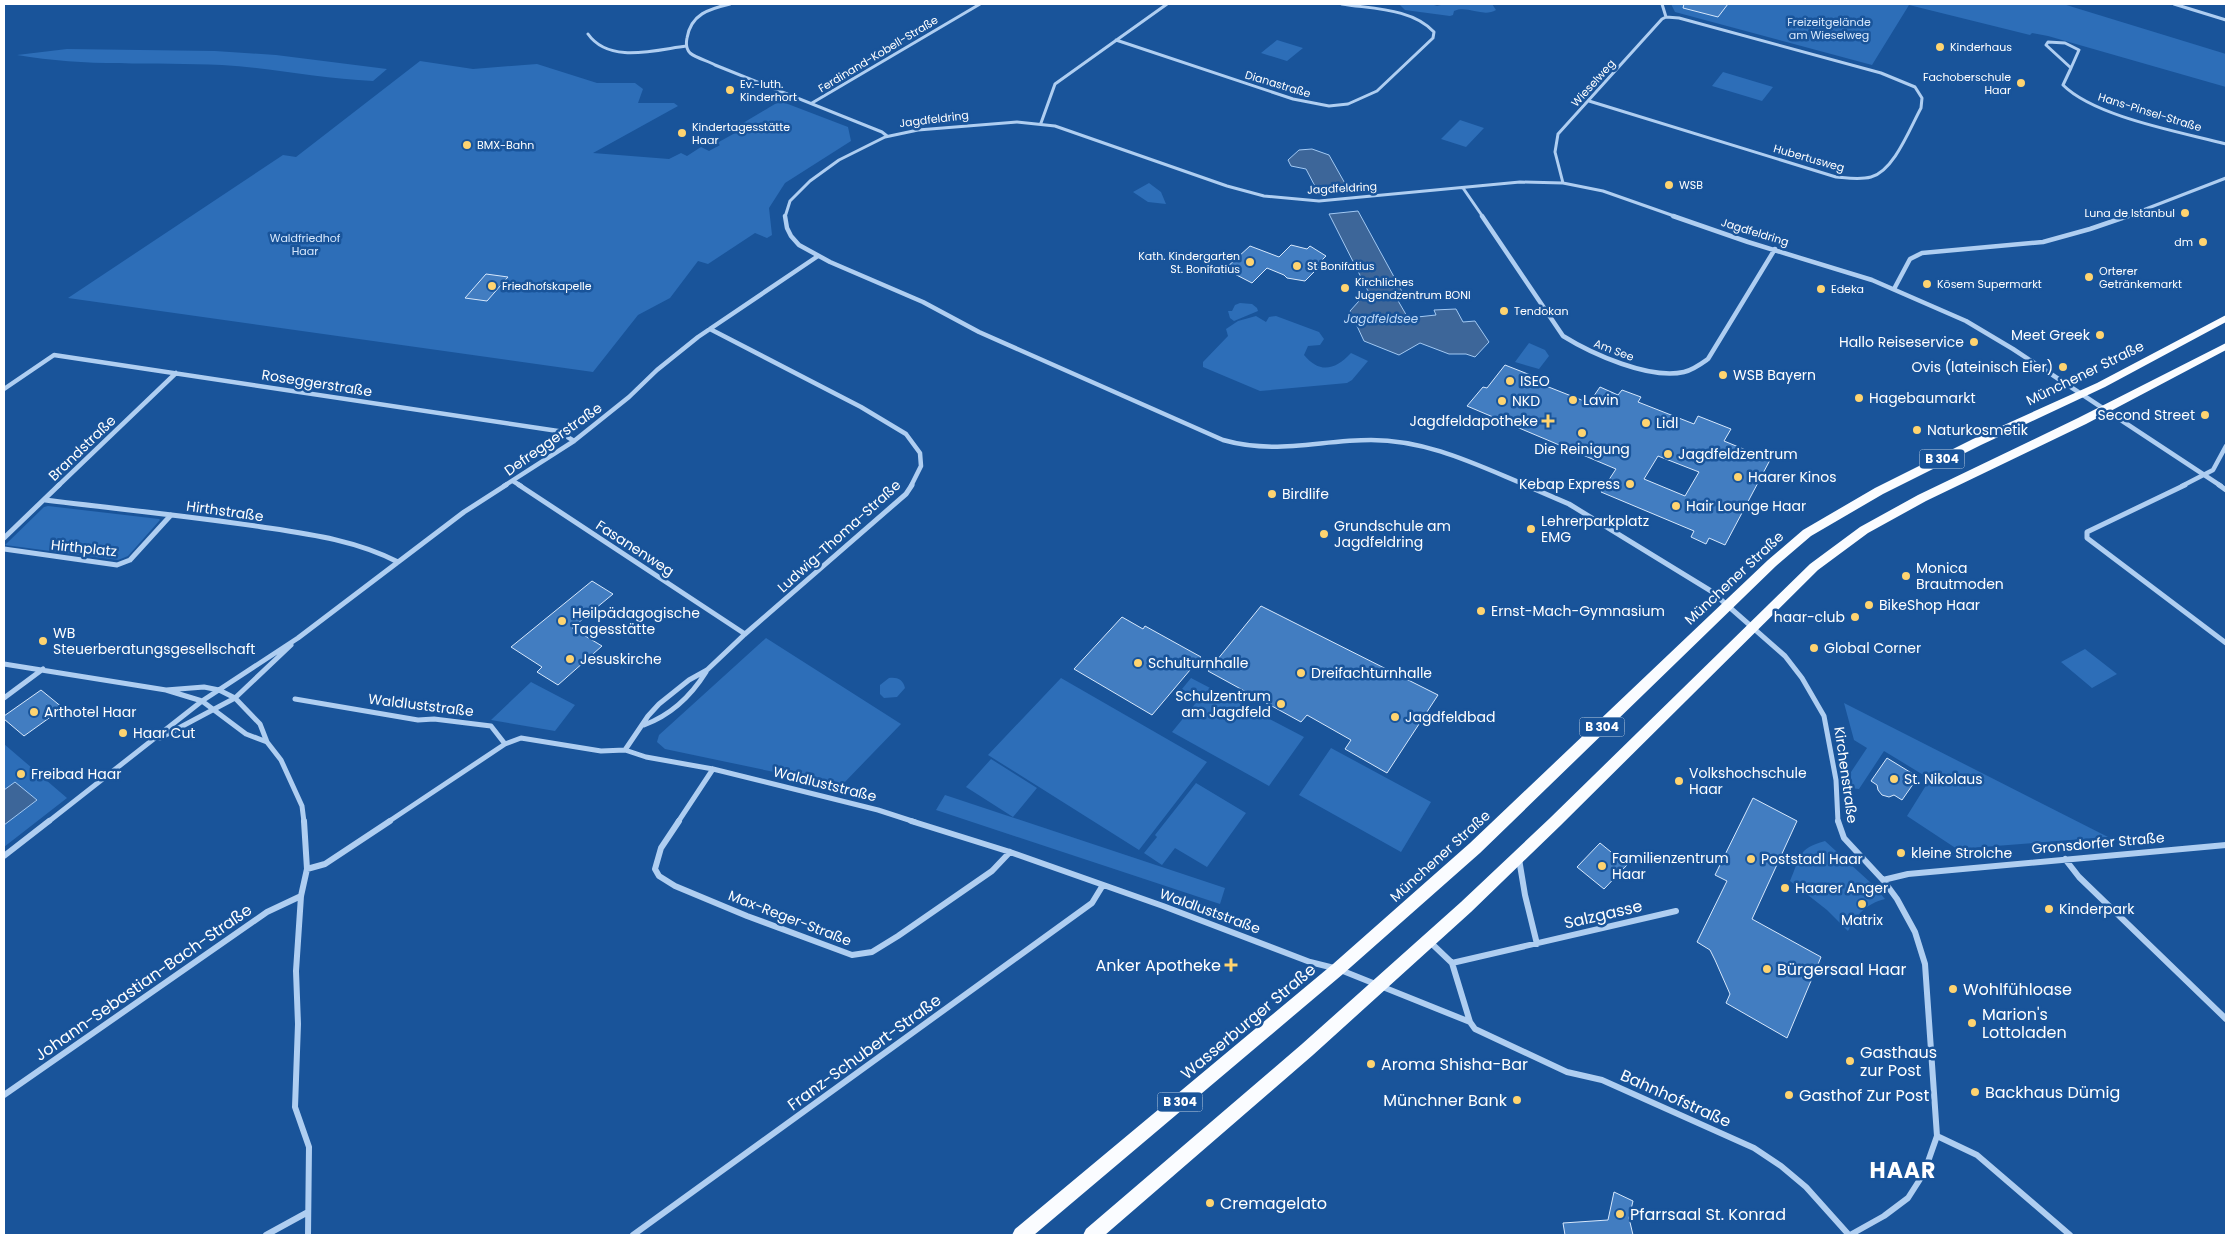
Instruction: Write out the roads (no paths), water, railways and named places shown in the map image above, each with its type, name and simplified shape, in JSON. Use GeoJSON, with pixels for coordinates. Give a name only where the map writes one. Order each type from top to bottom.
{"type":"FeatureCollection","features":[{"type":"Feature","properties":{"kind":"main road","name":"Münchener Straße"},"geometry":{"type":"LineString","coordinates":[[1338,969],[1476,848],[1727,606],[1807,533],[1855,504],[1977,442],[2082,394],[2226,318]]}},
{"type":"Feature","properties":{"kind":"main road","name":"B 304"},"geometry":{"type":"LineString","coordinates":[[1092,1235],[1381,985],[1429,941],[1518,858],[1814,567],[1864,530],[1922,498],[2105,409],[2226,346]]}},
{"type":"Feature","properties":{"kind":"main road","name":"Wasserburger Straße"},"geometry":{"type":"LineString","coordinates":[[1021,1235],[1338,969]]}},
{"type":"Feature","properties":{"kind":"street"},"geometry":{"type":"LineString","coordinates":[[588,34],[602,48],[616,51],[686,46],[689,24],[693,19],[702,12],[730,4]]}},
{"type":"Feature","properties":{"kind":"street","name":"Ferdinand-Kobell-Straße"},"geometry":{"type":"LineString","coordinates":[[812,103],[980,4]]}},
{"type":"Feature","properties":{"kind":"street"},"geometry":{"type":"LineString","coordinates":[[1041,123],[1055,84],[1065,74],[1167,4]]}},
{"type":"Feature","properties":{"kind":"street","name":"Dianastraße"},"geometry":{"type":"LineString","coordinates":[[1116,40],[1293,99],[1329,106],[1348,104],[1377,91],[1433,38],[1434,32],[1431,26],[1414,18],[1342,4]]}},
{"type":"Feature","properties":{"kind":"street"},"geometry":{"type":"LineString","coordinates":[[1662,4],[1666,16]]}},
{"type":"Feature","properties":{"kind":"street"},"geometry":{"type":"LineString","coordinates":[[2174,4],[2226,20]]}},
{"type":"Feature","properties":{"kind":"street","name":"Hubertusweg"},"geometry":{"type":"LineString","coordinates":[[1589,101],[1836,177],[1854,178],[1872,178],[1884,172],[1921,108],[1922,98],[1915,87],[1881,73],[1666,16]]}},
{"type":"Feature","properties":{"kind":"street","name":"Wieselweg"},"geometry":{"type":"LineString","coordinates":[[1563,183],[1554,152],[1554,142],[1558,134],[1662,18],[1666,16]]}},
{"type":"Feature","properties":{"kind":"street","name":"Hans-Pinsel-Straße"},"geometry":{"type":"LineString","coordinates":[[2071,68],[2050,50],[2046,44],[2048,42],[2065,43],[2079,50],[2071,68],[2063,86],[2066,91],[2077,98],[2120,114],[2226,144]]}},
{"type":"Feature","properties":{"kind":"street","name":"Ferdinand-Kobell-Straße"},"geometry":{"type":"LineString","coordinates":[[686,46],[690,53],[697,57],[882,132],[887,136]]}},
{"type":"Feature","properties":{"kind":"street","name":"Jagdfeldring"},"geometry":{"type":"LineString","coordinates":[[1752,627],[1711,592],[1582,511],[1460,457],[1429,447],[1371,440],[1268,448],[1232,443],[987,336],[955,316],[879,284],[802,247],[792,238],[788,230],[785,219],[789,201],[809,182],[867,144],[887,136],[912,130],[1019,122],[1041,123],[1071,131],[1227,186],[1264,196],[1300,200],[1340,200],[1520,182],[1563,183],[1603,191],[1894,289],[1990,334],[2226,490]]}},
{"type":"Feature","properties":{"kind":"street"},"geometry":{"type":"LineString","coordinates":[[1894,289],[1910,259],[1922,254],[2005,248],[2075,235],[2128,217],[2226,178]]}},
{"type":"Feature","properties":{"kind":"street","name":"Am See"},"geometry":{"type":"LineString","coordinates":[[1463,188],[1556,328],[1575,344],[1642,370],[1666,374],[1682,373],[1701,365],[1708,359],[1775,250]]}},
{"type":"Feature","properties":{"kind":"street","name":"Defreggerstraße"},"geometry":{"type":"LineString","coordinates":[[147,746],[202,701],[298,638],[464,512],[574,441],[710,328],[818,256]]}},
{"type":"Feature","properties":{"kind":"street","name":"Ludwig-Thoma-Straße"},"geometry":{"type":"LineString","coordinates":[[625,750],[648,716],[659,704],[689,680],[706,670],[906,494],[916,480],[921,466],[920,453],[906,434],[861,407],[710,328]]}},
{"type":"Feature","properties":{"kind":"street","name":"Roseggerstraße"},"geometry":{"type":"LineString","coordinates":[[4,389],[54,355],[558,431],[574,441]]}},
{"type":"Feature","properties":{"kind":"street","name":"Brandstraße"},"geometry":{"type":"LineString","coordinates":[[4,538],[176,373]]}},
{"type":"Feature","properties":{"kind":"street"},"geometry":{"type":"LineString","coordinates":[[2226,446],[2213,470],[2204,476],[2088,532],[2088,541],[2226,643]]}},
{"type":"Feature","properties":{"kind":"street","name":"Fasanenweg"},"geometry":{"type":"LineString","coordinates":[[513,481],[745,634]]}},
{"type":"Feature","properties":{"kind":"street","name":"Hirthstraße"},"geometry":{"type":"LineString","coordinates":[[45,500],[330,537],[357,544],[398,562]]}},
{"type":"Feature","properties":{"kind":"street","name":"Hirthplatz"},"geometry":{"type":"LineString","coordinates":[[4,550],[117,565],[130,560],[171,515]]}},
{"type":"Feature","properties":{"kind":"street","name":"Kirchenstraße"},"geometry":{"type":"LineString","coordinates":[[1752,627],[1785,656],[1814,696],[1824,716],[1831,745],[1836,780],[1837,819],[1844,838],[1883,880],[1897,899],[1915,932],[1924,964],[1937,1136]]}},
{"type":"Feature","properties":{"kind":"street","name":"Defreggerstraße"},"geometry":{"type":"LineString","coordinates":[[147,746],[212,707],[226,704],[235,698],[298,638]]}},
{"type":"Feature","properties":{"kind":"street"},"geometry":{"type":"LineString","coordinates":[[4,664],[166,690],[202,701],[246,734],[267,742]]}},
{"type":"Feature","properties":{"kind":"street"},"geometry":{"type":"LineString","coordinates":[[4,698],[43,669]]}},
{"type":"Feature","properties":{"kind":"street","name":"Ludwig-Thoma-Straße"},"geometry":{"type":"LineString","coordinates":[[643,726],[653,722],[682,701],[698,686],[706,670]]}},
{"type":"Feature","properties":{"kind":"street"},"geometry":{"type":"LineString","coordinates":[[166,690],[204,687],[219,690],[235,698],[260,724],[267,742],[281,760],[302,806],[307,845],[307,869],[301,896],[296,971],[298,1024],[295,1107],[309,1147],[308,1235]]}},
{"type":"Feature","properties":{"kind":"street","name":"Waldluststraße"},"geometry":{"type":"LineString","coordinates":[[295,699],[418,720],[434,719],[491,726],[505,744],[521,738],[600,752],[625,750],[646,757],[713,769],[878,810],[1010,852],[1310,962],[1338,969]]}},
{"type":"Feature","properties":{"kind":"street"},"geometry":{"type":"LineString","coordinates":[[307,869],[325,864],[505,744]]}},
{"type":"Feature","properties":{"kind":"street"},"geometry":{"type":"LineString","coordinates":[[4,856],[147,746]]}},
{"type":"Feature","properties":{"kind":"street","name":"Max-Reger-Straße"},"geometry":{"type":"LineString","coordinates":[[713,769],[661,848],[655,869],[659,876],[675,886],[747,916],[852,955],[872,952],[898,936],[992,872],[1010,852]]}},
{"type":"Feature","properties":{"kind":"street","name":"Gronsdorfer Straße"},"geometry":{"type":"LineString","coordinates":[[1883,880],[1900,875],[2226,845]]}},
{"type":"Feature","properties":{"kind":"street"},"geometry":{"type":"LineString","coordinates":[[1518,858],[1524,895],[1537,944]]}},
{"type":"Feature","properties":{"kind":"street"},"geometry":{"type":"LineString","coordinates":[[2065,859],[2079,877],[2226,1019]]}},
{"type":"Feature","properties":{"kind":"street","name":"Franz-Schubert-Straße"},"geometry":{"type":"LineString","coordinates":[[633,1235],[1092,903],[1103,885]]}},
{"type":"Feature","properties":{"kind":"street","name":"Johann-Sebastian-Bach-Straße"},"geometry":{"type":"LineString","coordinates":[[4,1095],[267,912],[301,896]]}},
{"type":"Feature","properties":{"kind":"street","name":"Salzgasse"},"geometry":{"type":"LineString","coordinates":[[1452,963],[1676,911]]}},
{"type":"Feature","properties":{"kind":"street"},"geometry":{"type":"LineString","coordinates":[[1429,941],[1452,963],[1470,1022]]}},
{"type":"Feature","properties":{"kind":"street","name":"Bahnhofstraße"},"geometry":{"type":"LineString","coordinates":[[1338,969],[1470,1022],[1475,1029],[1568,1072],[1602,1080],[1754,1148],[1772,1158],[1811,1190],[1850,1235]]}},
{"type":"Feature","properties":{"kind":"street"},"geometry":{"type":"LineString","coordinates":[[1850,1235],[1882,1219],[1903,1203],[1920,1184],[1937,1136],[1977,1155],[2070,1235]]}},
{"type":"Feature","properties":{"kind":"street"},"geometry":{"type":"LineString","coordinates":[[266,1235],[308,1212]]}},
{"type":"Feature","properties":{"kind":"water"},"geometry":{"type":"Polygon","coordinates":[[[1312,149],[1329,155],[1347,187],[1317,190],[1306,169],[1291,166],[1288,160],[1299,150],[1312,149]]]}},
{"type":"Feature","properties":{"kind":"water","name":"Jagdfeldsee"},"geometry":{"type":"Polygon","coordinates":[[[1358,211],[1405,297],[1397,299],[1408,318],[1436,315],[1434,310],[1456,309],[1463,322],[1475,321],[1489,342],[1475,357],[1466,354],[1449,354],[1420,343],[1399,355],[1364,341],[1350,311],[1368,291],[1329,214],[1358,211]]]}},
{"type":"Feature","properties":{"kind":"water"},"geometry":{"type":"Polygon","coordinates":[[[15,782],[37,800],[4,825],[4,790],[15,782]]]}},
{"type":"Feature","properties":{"kind":"place","name":"Kinderhaus"},"geometry":{"type":"Point","coordinates":[1940,47]}},
{"type":"Feature","properties":{"kind":"place","name":"Fachoberschule Haar"},"geometry":{"type":"Point","coordinates":[2021,83]}},
{"type":"Feature","properties":{"kind":"place","name":"Ev.-luth. Kinderhort"},"geometry":{"type":"Point","coordinates":[730,90]}},
{"type":"Feature","properties":{"kind":"place","name":"Kindertagesstätte Haar"},"geometry":{"type":"Point","coordinates":[682,133]}},
{"type":"Feature","properties":{"kind":"place","name":"BMX-Bahn"},"geometry":{"type":"Point","coordinates":[467,145]}},
{"type":"Feature","properties":{"kind":"place","name":"WSB"},"geometry":{"type":"Point","coordinates":[1669,185]}},
{"type":"Feature","properties":{"kind":"place","name":"Luna de Istanbul"},"geometry":{"type":"Point","coordinates":[2185,213]}},
{"type":"Feature","properties":{"kind":"place","name":"dm"},"geometry":{"type":"Point","coordinates":[2203,242]}},
{"type":"Feature","properties":{"kind":"place","name":"Kath. Kindergarten St. Bonifatius"},"geometry":{"type":"Point","coordinates":[1250,262]}},
{"type":"Feature","properties":{"kind":"place","name":"St Bonifatius"},"geometry":{"type":"Point","coordinates":[1297,266]}},
{"type":"Feature","properties":{"kind":"place","name":"Orterer Getränkemarkt"},"geometry":{"type":"Point","coordinates":[2089,277]}},
{"type":"Feature","properties":{"kind":"place","name":"Kösem Supermarkt"},"geometry":{"type":"Point","coordinates":[1927,284]}},
{"type":"Feature","properties":{"kind":"place","name":"Friedhofskapelle"},"geometry":{"type":"Point","coordinates":[492,286]}},
{"type":"Feature","properties":{"kind":"place","name":"Kirchliches Jugendzentrum BONI"},"geometry":{"type":"Point","coordinates":[1345,288]}},
{"type":"Feature","properties":{"kind":"place","name":"Edeka"},"geometry":{"type":"Point","coordinates":[1821,289]}},
{"type":"Feature","properties":{"kind":"place","name":"Tendokan"},"geometry":{"type":"Point","coordinates":[1504,311]}},
{"type":"Feature","properties":{"kind":"place","name":"Meet Greek"},"geometry":{"type":"Point","coordinates":[2100,335]}},
{"type":"Feature","properties":{"kind":"place","name":"Hallo Reiseservice"},"geometry":{"type":"Point","coordinates":[1974,342]}},
{"type":"Feature","properties":{"kind":"place","name":"Ovis (lateinisch Eier)"},"geometry":{"type":"Point","coordinates":[2063,367]}},
{"type":"Feature","properties":{"kind":"place","name":"WSB Bayern"},"geometry":{"type":"Point","coordinates":[1723,375]}},
{"type":"Feature","properties":{"kind":"place","name":"ISEO"},"geometry":{"type":"Point","coordinates":[1510,381]}},
{"type":"Feature","properties":{"kind":"place","name":"Hagebaumarkt"},"geometry":{"type":"Point","coordinates":[1859,398]}},
{"type":"Feature","properties":{"kind":"place","name":"Lavin"},"geometry":{"type":"Point","coordinates":[1573,400]}},
{"type":"Feature","properties":{"kind":"place","name":"NKD"},"geometry":{"type":"Point","coordinates":[1502,401]}},
{"type":"Feature","properties":{"kind":"place","name":"Second Street"},"geometry":{"type":"Point","coordinates":[2205,415]}},
{"type":"Feature","properties":{"kind":"place","name":"Jagdfeldapotheke"},"geometry":{"type":"Point","coordinates":[1548,421]}},
{"type":"Feature","properties":{"kind":"place","name":"Lidl"},"geometry":{"type":"Point","coordinates":[1646,423]}},
{"type":"Feature","properties":{"kind":"place","name":"Naturkosmetik"},"geometry":{"type":"Point","coordinates":[1917,430]}},
{"type":"Feature","properties":{"kind":"place","name":"Die Reinigung"},"geometry":{"type":"Point","coordinates":[1582,433]}},
{"type":"Feature","properties":{"kind":"place","name":"Jagdfeldzentrum"},"geometry":{"type":"Point","coordinates":[1668,454]}},
{"type":"Feature","properties":{"kind":"place","name":"Haarer Kinos"},"geometry":{"type":"Point","coordinates":[1738,477]}},
{"type":"Feature","properties":{"kind":"place","name":"Kebap Express"},"geometry":{"type":"Point","coordinates":[1630,484]}},
{"type":"Feature","properties":{"kind":"place","name":"Birdlife"},"geometry":{"type":"Point","coordinates":[1272,494]}},
{"type":"Feature","properties":{"kind":"place","name":"Hair Lounge Haar"},"geometry":{"type":"Point","coordinates":[1676,506]}},
{"type":"Feature","properties":{"kind":"place","name":"Lehrerparkplatz EMG"},"geometry":{"type":"Point","coordinates":[1531,529]}},
{"type":"Feature","properties":{"kind":"place","name":"Grundschule am Jagdfeldring"},"geometry":{"type":"Point","coordinates":[1324,534]}},
{"type":"Feature","properties":{"kind":"place","name":"Monica Brautmoden"},"geometry":{"type":"Point","coordinates":[1906,576]}},
{"type":"Feature","properties":{"kind":"place","name":"BikeShop Haar"},"geometry":{"type":"Point","coordinates":[1869,605]}},
{"type":"Feature","properties":{"kind":"place","name":"Ernst-Mach-Gymnasium"},"geometry":{"type":"Point","coordinates":[1481,611]}},
{"type":"Feature","properties":{"kind":"place","name":"haar-club"},"geometry":{"type":"Point","coordinates":[1855,617]}},
{"type":"Feature","properties":{"kind":"place","name":"Heilpädagogische Tagesstätte"},"geometry":{"type":"Point","coordinates":[562,621]}},
{"type":"Feature","properties":{"kind":"place","name":"WB Steuerberatungsgesellschaft"},"geometry":{"type":"Point","coordinates":[43,641]}},
{"type":"Feature","properties":{"kind":"place","name":"Global Corner"},"geometry":{"type":"Point","coordinates":[1814,648]}},
{"type":"Feature","properties":{"kind":"place","name":"Jesuskirche"},"geometry":{"type":"Point","coordinates":[570,659]}},
{"type":"Feature","properties":{"kind":"place","name":"Schulturnhalle"},"geometry":{"type":"Point","coordinates":[1138,663]}},
{"type":"Feature","properties":{"kind":"place","name":"Dreifachturnhalle"},"geometry":{"type":"Point","coordinates":[1301,673]}},
{"type":"Feature","properties":{"kind":"place","name":"Schulzentrum am Jagdfeld"},"geometry":{"type":"Point","coordinates":[1281,704]}},
{"type":"Feature","properties":{"kind":"place","name":"Arthotel Haar"},"geometry":{"type":"Point","coordinates":[34,712]}},
{"type":"Feature","properties":{"kind":"place","name":"Jagdfeldbad"},"geometry":{"type":"Point","coordinates":[1395,717]}},
{"type":"Feature","properties":{"kind":"place","name":"Haar Cut"},"geometry":{"type":"Point","coordinates":[123,733]}},
{"type":"Feature","properties":{"kind":"place","name":"Freibad Haar"},"geometry":{"type":"Point","coordinates":[21,774]}},
{"type":"Feature","properties":{"kind":"place","name":"St. Nikolaus"},"geometry":{"type":"Point","coordinates":[1894,779]}},
{"type":"Feature","properties":{"kind":"place","name":"Volkshochschule Haar"},"geometry":{"type":"Point","coordinates":[1679,781]}},
{"type":"Feature","properties":{"kind":"place","name":"kleine Strolche"},"geometry":{"type":"Point","coordinates":[1901,853]}},
{"type":"Feature","properties":{"kind":"place","name":"Poststadl Haar"},"geometry":{"type":"Point","coordinates":[1751,859]}},
{"type":"Feature","properties":{"kind":"place","name":"Familienzentrum Haar"},"geometry":{"type":"Point","coordinates":[1602,866]}},
{"type":"Feature","properties":{"kind":"place","name":"Haarer Anger"},"geometry":{"type":"Point","coordinates":[1785,888]}},
{"type":"Feature","properties":{"kind":"place","name":"Matrix"},"geometry":{"type":"Point","coordinates":[1862,904]}},
{"type":"Feature","properties":{"kind":"place","name":"Kinderpark"},"geometry":{"type":"Point","coordinates":[2049,909]}},
{"type":"Feature","properties":{"kind":"place","name":"Anker Apotheke"},"geometry":{"type":"Point","coordinates":[1231,965]}},
{"type":"Feature","properties":{"kind":"place","name":"Bürgersaal Haar"},"geometry":{"type":"Point","coordinates":[1767,969]}},
{"type":"Feature","properties":{"kind":"place","name":"Wohlfühloase"},"geometry":{"type":"Point","coordinates":[1953,989]}},
{"type":"Feature","properties":{"kind":"place","name":"Marion's Lottoladen"},"geometry":{"type":"Point","coordinates":[1972,1023]}},
{"type":"Feature","properties":{"kind":"place","name":"Gasthaus zur Post"},"geometry":{"type":"Point","coordinates":[1850,1061]}},
{"type":"Feature","properties":{"kind":"place","name":"Aroma Shisha-Bar"},"geometry":{"type":"Point","coordinates":[1371,1064]}},
{"type":"Feature","properties":{"kind":"place","name":"Backhaus Dümig"},"geometry":{"type":"Point","coordinates":[1975,1092]}},
{"type":"Feature","properties":{"kind":"place","name":"Gasthof Zur Post"},"geometry":{"type":"Point","coordinates":[1789,1095]}},
{"type":"Feature","properties":{"kind":"place","name":"Münchner Bank"},"geometry":{"type":"Point","coordinates":[1517,1100]}},
{"type":"Feature","properties":{"kind":"place","name":"Cremagelato"},"geometry":{"type":"Point","coordinates":[1210,1203]}},
{"type":"Feature","properties":{"kind":"place","name":"Pfarrsaal St. Konrad"},"geometry":{"type":"Point","coordinates":[1620,1214]}},
{"type":"Feature","properties":{"kind":"district","name":"HAAR"},"geometry":{"type":"Point","coordinates":[1903,1170]}},
{"type":"Feature","properties":{"kind":"park label","name":"Freizeitgelände am Wieselweg"},"geometry":{"type":"Point","coordinates":[1829,28]}},
{"type":"Feature","properties":{"kind":"park label","name":"Waldfriedhof Haar"},"geometry":{"type":"Point","coordinates":[305,244]}}]}
